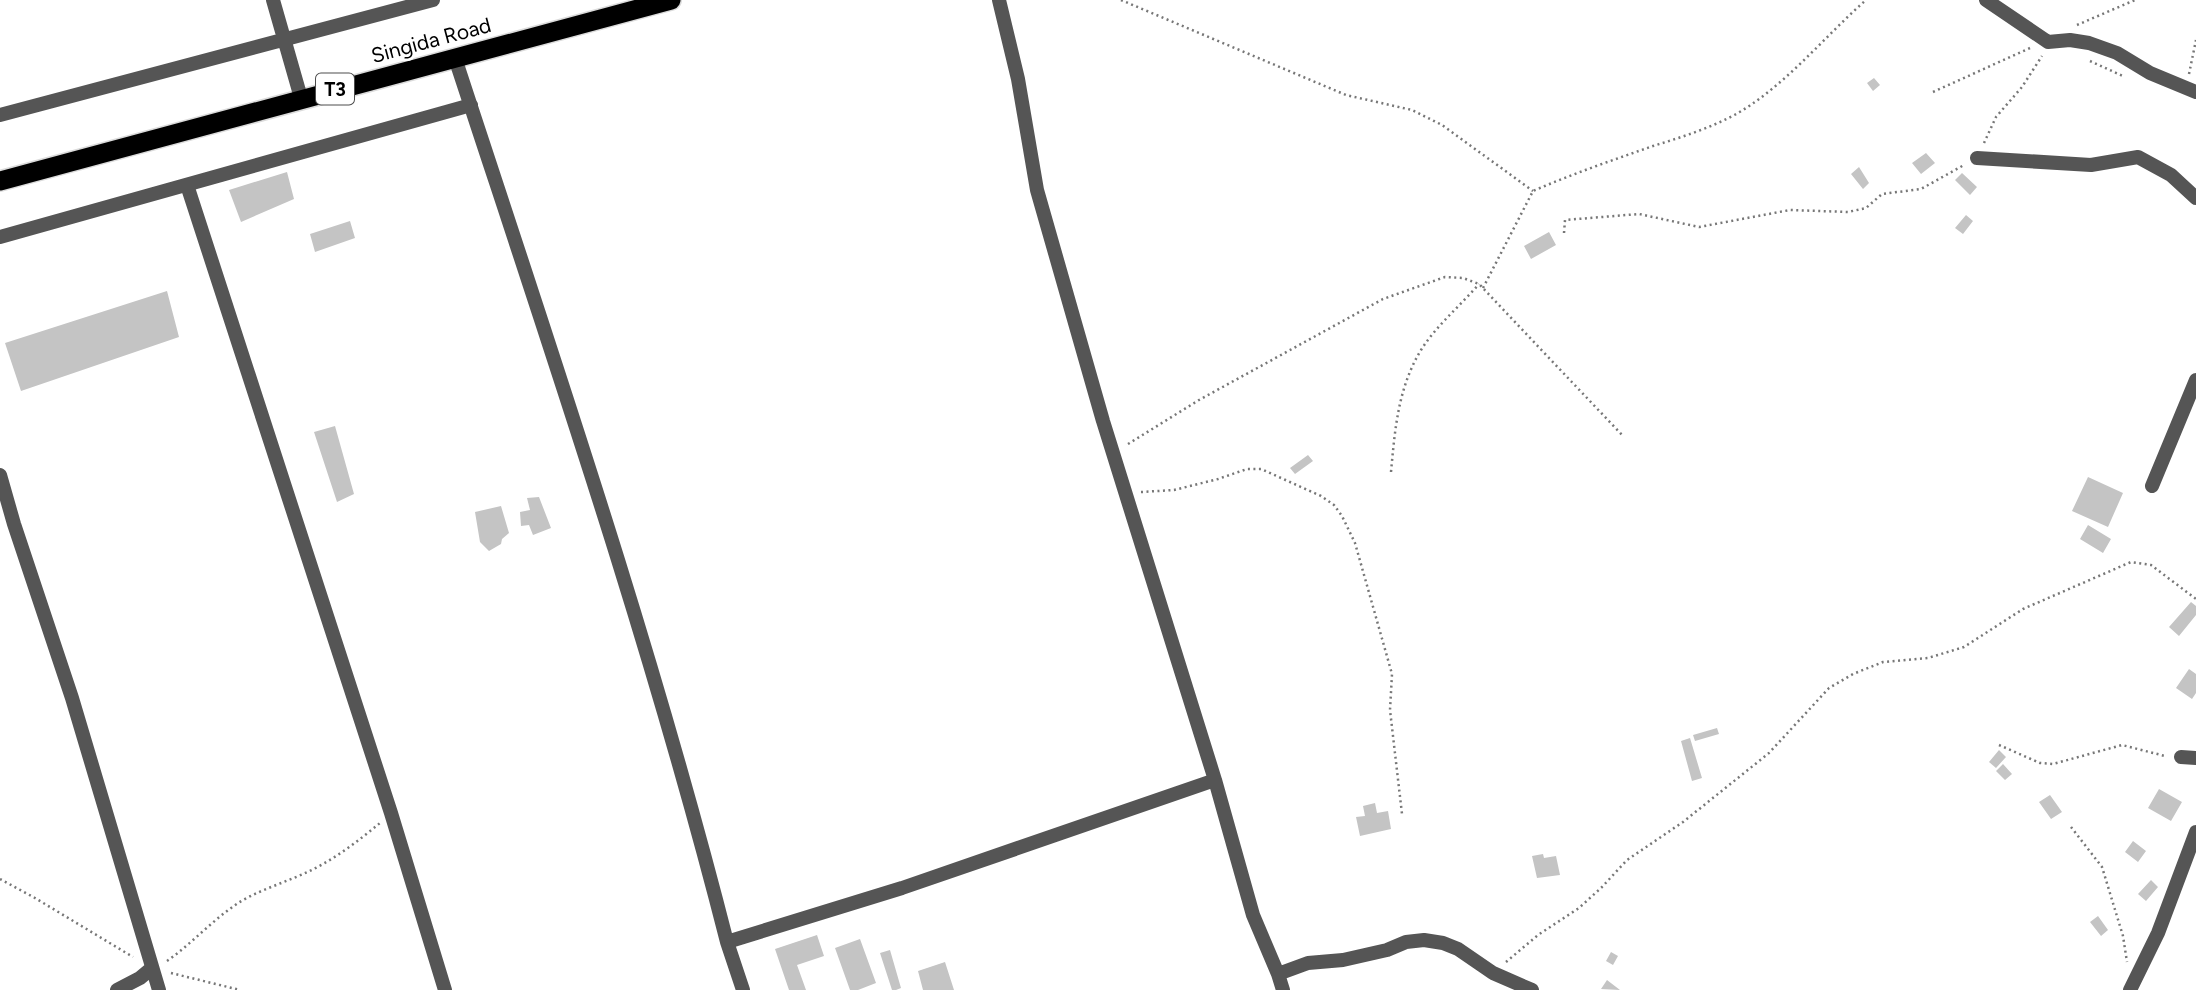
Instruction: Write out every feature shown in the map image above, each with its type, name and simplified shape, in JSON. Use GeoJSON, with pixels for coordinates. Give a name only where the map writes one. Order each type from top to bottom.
{"type":"FeatureCollection","features":[{"type":"Feature","properties":{"kind":"highway","name":"Singida Road"},"geometry":{"type":"LineString","coordinates":[[0,181],[671,0]]}},
{"type":"Feature","properties":{"kind":"street"},"geometry":{"type":"LineString","coordinates":[[273,0],[301,98]]}},
{"type":"Feature","properties":{"kind":"street"},"geometry":{"type":"LineString","coordinates":[[0,115],[433,0]]}},
{"type":"Feature","properties":{"kind":"street"},"geometry":{"type":"LineString","coordinates":[[999,0],[1018,79],[1037,190],[1124,493],[1215,780],[1253,915],[1283,990]]}},
{"type":"Feature","properties":{"kind":"street"},"geometry":{"type":"LineString","coordinates":[[1986,0],[2048,42],[2070,40],[2116,52],[2150,73],[2191,90]]}},
{"type":"Feature","properties":{"kind":"street"},"geometry":{"type":"LineString","coordinates":[[455,58],[609,524],[641,629],[727,942],[743,990]]}},
{"type":"Feature","properties":{"kind":"street"},"geometry":{"type":"LineString","coordinates":[[0,237],[471,105]]}},
{"type":"Feature","properties":{"kind":"street"},"geometry":{"type":"LineString","coordinates":[[1977,158],[2091,165],[2138,157],[2171,175],[2196,198]]}},
{"type":"Feature","properties":{"kind":"street"},"geometry":{"type":"LineString","coordinates":[[187,186],[391,814],[445,990]]}},
{"type":"Feature","properties":{"kind":"street"},"geometry":{"type":"LineString","coordinates":[[2152,486],[2196,380]]}},
{"type":"Feature","properties":{"kind":"street"},"geometry":{"type":"LineString","coordinates":[[0,475],[72,698],[159,990]]}},
{"type":"Feature","properties":{"kind":"street"},"geometry":{"type":"LineString","coordinates":[[727,942],[902,888],[1215,780]]}},
{"type":"Feature","properties":{"kind":"street"},"geometry":{"type":"LineString","coordinates":[[2130,990],[2158,933],[2196,832]]}},
{"type":"Feature","properties":{"kind":"street"},"geometry":{"type":"LineString","coordinates":[[1278,974],[1308,963],[1343,960],[1387,950],[1406,942],[1424,940],[1458,949],[1493,972],[1532,990]]}},
{"type":"Feature","properties":{"kind":"street"},"geometry":{"type":"LineString","coordinates":[[117,990],[152,968]]}},
{"type":"Feature","properties":{"kind":"path"},"geometry":{"type":"LineString","coordinates":[[1121,0],[1346,95],[1412,110],[1442,125],[1533,191]]}},
{"type":"Feature","properties":{"kind":"path"},"geometry":{"type":"LineString","coordinates":[[1483,288],[1533,191],[1700,130],[1737,113],[1793,70],[1866,0]]}},
{"type":"Feature","properties":{"kind":"path"},"geometry":{"type":"LineString","coordinates":[[1933,92],[2016,52],[2048,42],[2057,34],[2134,0]]}},
{"type":"Feature","properties":{"kind":"path"},"geometry":{"type":"LineString","coordinates":[[2191,90],[2196,40]]}},
{"type":"Feature","properties":{"kind":"path"},"geometry":{"type":"LineString","coordinates":[[1564,233],[1565,220],[1639,214],[1699,227],[1790,210],[1848,212],[1866,208],[1882,194],[1921,189],[1977,158],[1996,117],[2041,60],[2048,42]]}},
{"type":"Feature","properties":{"kind":"path"},"geometry":{"type":"LineString","coordinates":[[1113,453],[1199,400],[1383,299],[1445,277],[1463,278],[1479,284],[1623,436]]}},
{"type":"Feature","properties":{"kind":"path"},"geometry":{"type":"LineString","coordinates":[[1391,472],[1396,419],[1408,375],[1422,349],[1479,284]]}},
{"type":"Feature","properties":{"kind":"path"},"geometry":{"type":"LineString","coordinates":[[1124,493],[1174,490],[1218,479],[1247,468],[1261,469],[1321,496],[1334,505],[1355,543],[1392,674],[1390,710],[1402,814]]}},
{"type":"Feature","properties":{"kind":"path"},"geometry":{"type":"LineString","coordinates":[[1493,972],[1538,935],[1579,908],[1628,860],[1684,822],[1769,754],[1829,688],[1853,674],[1883,662],[1928,658],[1964,647],[2023,609],[2131,562],[2151,565],[2196,599]]}},
{"type":"Feature","properties":{"kind":"path"},"geometry":{"type":"LineString","coordinates":[[1999,745],[2040,763],[2053,765],[2122,745],[2169,757],[2189,757]]}},
{"type":"Feature","properties":{"kind":"path"},"geometry":{"type":"LineString","coordinates":[[152,968],[180,953],[215,919],[241,901],[269,886],[304,874],[325,863],[391,814]]}},
{"type":"Feature","properties":{"kind":"path"},"geometry":{"type":"LineString","coordinates":[[2071,827],[2098,860],[2105,874],[2123,936],[2127,964]]}},
{"type":"Feature","properties":{"kind":"path"},"geometry":{"type":"LineString","coordinates":[[0,879],[152,968],[240,990]]}},
{"type":"Feature","properties":{"kind":"building"},"geometry":{"type":"Polygon","coordinates":[[[1874,78],[1880,85],[1873,91],[1867,83],[1874,78]]]}},
{"type":"Feature","properties":{"kind":"building"},"geometry":{"type":"Polygon","coordinates":[[[1926,153],[1935,163],[1921,174],[1912,163],[1926,153]]]}},
{"type":"Feature","properties":{"kind":"building"},"geometry":{"type":"Polygon","coordinates":[[[1859,167],[1869,183],[1863,189],[1851,174],[1859,167]]]}},
{"type":"Feature","properties":{"kind":"building"},"geometry":{"type":"Polygon","coordinates":[[[287,172],[294,199],[241,222],[229,190],[287,172]]]}},
{"type":"Feature","properties":{"kind":"building"},"geometry":{"type":"Polygon","coordinates":[[[1962,173],[1977,187],[1970,195],[1955,180],[1962,173]]]}},
{"type":"Feature","properties":{"kind":"building"},"geometry":{"type":"Polygon","coordinates":[[[1966,215],[1973,221],[1963,234],[1955,228],[1966,215]]]}},
{"type":"Feature","properties":{"kind":"building"},"geometry":{"type":"Polygon","coordinates":[[[350,221],[355,238],[315,252],[310,234],[350,221]]]}},
{"type":"Feature","properties":{"kind":"building"},"geometry":{"type":"Polygon","coordinates":[[[1549,232],[1556,245],[1531,259],[1524,246],[1549,232]]]}},
{"type":"Feature","properties":{"kind":"building"},"geometry":{"type":"Polygon","coordinates":[[[167,291],[179,337],[21,391],[5,343],[167,291]]]}},
{"type":"Feature","properties":{"kind":"building"},"geometry":{"type":"Polygon","coordinates":[[[335,426],[354,494],[337,502],[314,432],[335,426]]]}},
{"type":"Feature","properties":{"kind":"building"},"geometry":{"type":"Polygon","coordinates":[[[1308,455],[1313,461],[1295,474],[1290,468],[1308,455]]]}},
{"type":"Feature","properties":{"kind":"building"},"geometry":{"type":"Polygon","coordinates":[[[2088,477],[2123,493],[2108,527],[2072,511],[2088,477]]]}},
{"type":"Feature","properties":{"kind":"building"},"geometry":{"type":"Polygon","coordinates":[[[539,497],[551,528],[533,535],[529,525],[521,526],[520,512],[530,510],[527,498],[539,497]]]}},
{"type":"Feature","properties":{"kind":"building"},"geometry":{"type":"Polygon","coordinates":[[[501,506],[509,533],[502,539],[501,544],[489,551],[480,542],[475,512],[501,506]]]}},
{"type":"Feature","properties":{"kind":"building"},"geometry":{"type":"Polygon","coordinates":[[[2088,525],[2111,539],[2103,553],[2080,539],[2088,525]]]}},
{"type":"Feature","properties":{"kind":"building"},"geometry":{"type":"Polygon","coordinates":[[[2191,602],[2196,606],[2196,615],[2179,636],[2169,627],[2191,602]]]}},
{"type":"Feature","properties":{"kind":"building"},"geometry":{"type":"Polygon","coordinates":[[[2189,669],[2196,674],[2196,693],[2192,699],[2176,688],[2189,669]]]}},
{"type":"Feature","properties":{"kind":"building"},"geometry":{"type":"Polygon","coordinates":[[[1717,728],[1719,734],[1695,741],[1693,735],[1717,728]]]}},
{"type":"Feature","properties":{"kind":"building"},"geometry":{"type":"Polygon","coordinates":[[[1690,738],[1702,778],[1692,781],[1681,741],[1690,738]]]}},
{"type":"Feature","properties":{"kind":"building"},"geometry":{"type":"Polygon","coordinates":[[[1999,750],[2006,757],[1996,768],[1989,762],[1999,750]]]}},
{"type":"Feature","properties":{"kind":"building"},"geometry":{"type":"Polygon","coordinates":[[[2003,764],[2012,774],[2005,780],[1996,771],[2003,764]]]}},
{"type":"Feature","properties":{"kind":"building"},"geometry":{"type":"Polygon","coordinates":[[[2159,789],[2182,802],[2171,821],[2148,808],[2159,789]]]}},
{"type":"Feature","properties":{"kind":"building"},"geometry":{"type":"Polygon","coordinates":[[[2050,795],[2062,812],[2051,819],[2039,802],[2050,795]]]}},
{"type":"Feature","properties":{"kind":"building"},"geometry":{"type":"Polygon","coordinates":[[[1375,803],[1377,813],[1388,811],[1391,829],[1360,836],[1356,817],[1365,816],[1363,806],[1375,803]]]}},
{"type":"Feature","properties":{"kind":"building"},"geometry":{"type":"Polygon","coordinates":[[[2133,841],[2146,851],[2138,862],[2125,852],[2133,841]]]}},
{"type":"Feature","properties":{"kind":"building"},"geometry":{"type":"Polygon","coordinates":[[[1543,854],[1544,858],[1556,856],[1560,875],[1537,878],[1532,856],[1543,854]]]}},
{"type":"Feature","properties":{"kind":"building"},"geometry":{"type":"Polygon","coordinates":[[[2151,880],[2158,887],[2146,901],[2138,894],[2151,880]]]}},
{"type":"Feature","properties":{"kind":"building"},"geometry":{"type":"Polygon","coordinates":[[[2098,916],[2108,930],[2101,936],[2090,922],[2098,916]]]}},
{"type":"Feature","properties":{"kind":"building"},"geometry":{"type":"Polygon","coordinates":[[[817,935],[824,956],[797,965],[806,990],[789,990],[775,949],[817,935]]]}},
{"type":"Feature","properties":{"kind":"building"},"geometry":{"type":"Polygon","coordinates":[[[860,939],[876,983],[850,990],[835,948],[860,939]]]}},
{"type":"Feature","properties":{"kind":"building"},"geometry":{"type":"Polygon","coordinates":[[[890,950],[901,988],[896,990],[892,990],[880,953],[890,950]]]}},
{"type":"Feature","properties":{"kind":"building"},"geometry":{"type":"Polygon","coordinates":[[[1611,952],[1618,956],[1613,965],[1606,961],[1611,952]]]}},
{"type":"Feature","properties":{"kind":"building"},"geometry":{"type":"Polygon","coordinates":[[[945,962],[954,990],[923,990],[918,971],[945,962]]]}},
{"type":"Feature","properties":{"kind":"building"},"geometry":{"type":"Polygon","coordinates":[[[1607,980],[1620,990],[1601,989],[1607,980]]]}}]}
